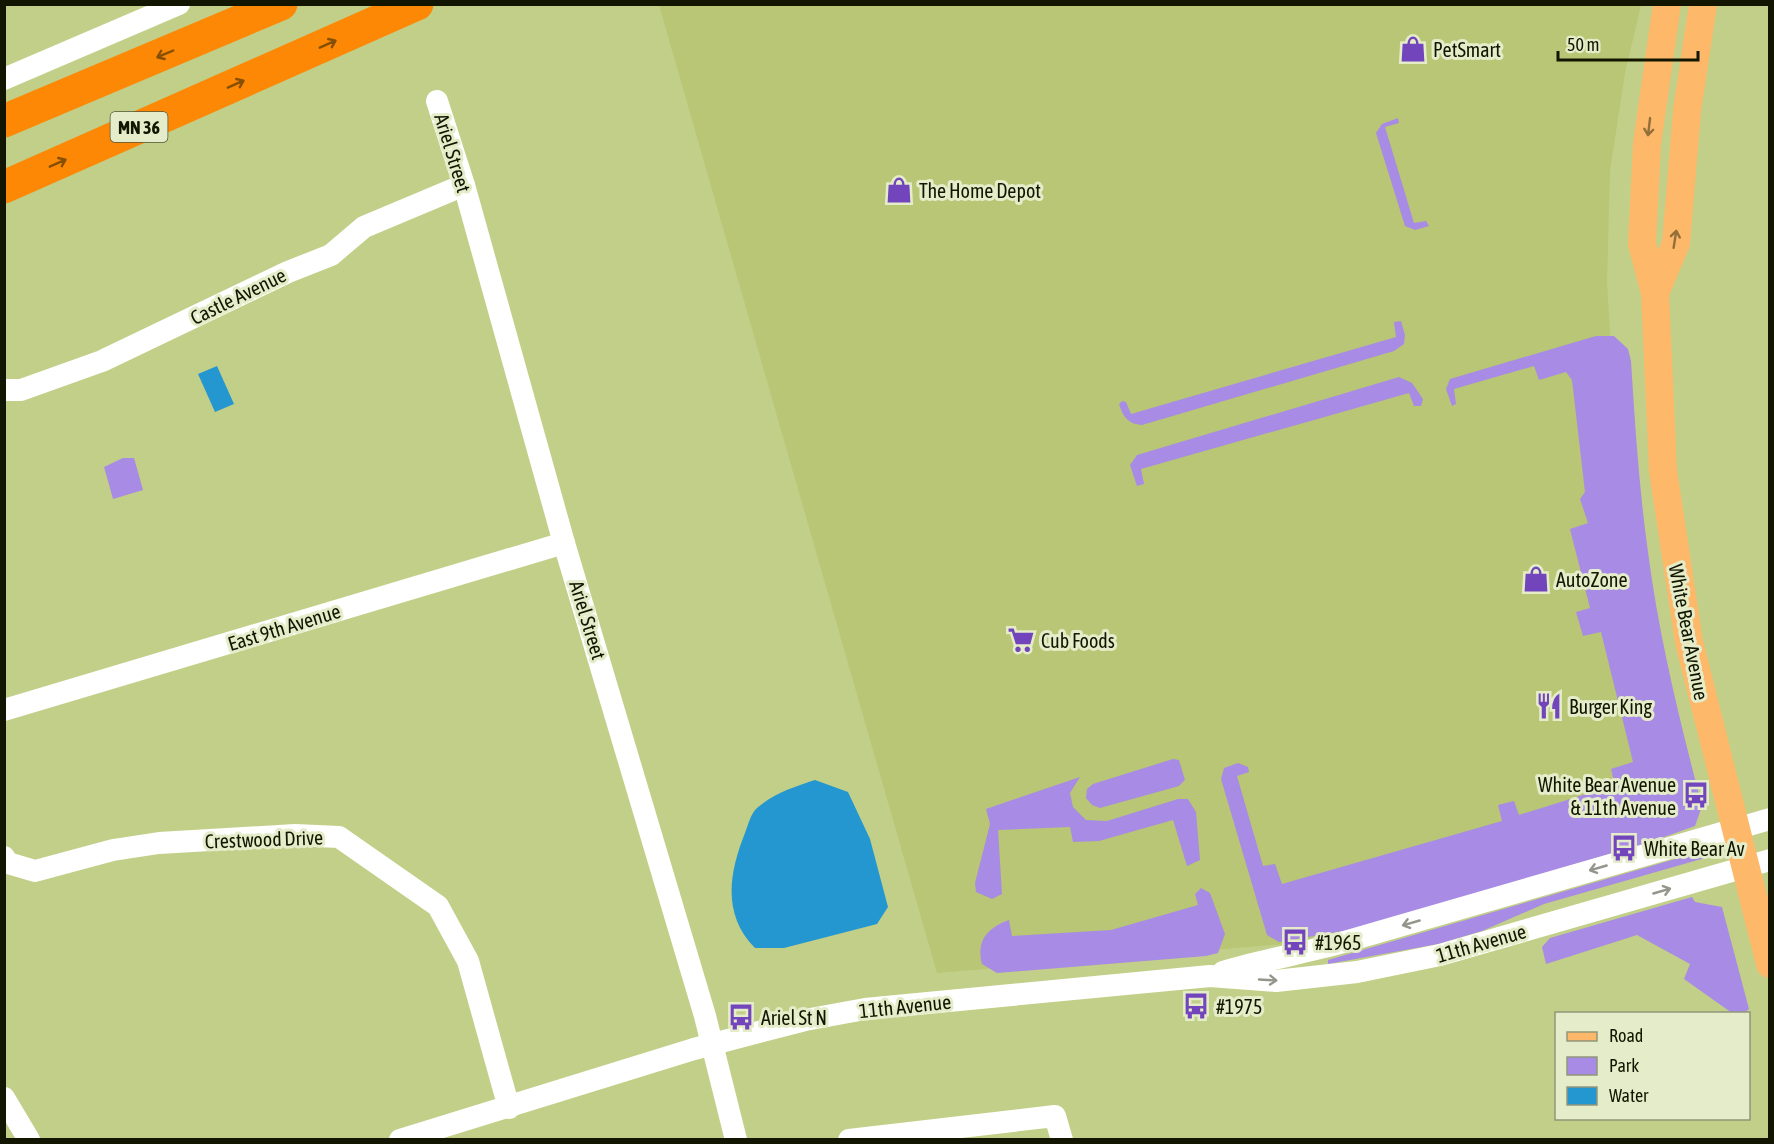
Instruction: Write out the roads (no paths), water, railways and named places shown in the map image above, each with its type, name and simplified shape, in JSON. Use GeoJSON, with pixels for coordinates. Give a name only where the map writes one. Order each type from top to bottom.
{"type":"FeatureCollection","features":[{"type":"Feature","properties":{"kind":"highway"},"geometry":{"type":"LineString","coordinates":[[4,121],[281,4]]}},
{"type":"Feature","properties":{"kind":"highway","name":"MN 36"},"geometry":{"type":"LineString","coordinates":[[4,187],[417,4]]}},
{"type":"Feature","properties":{"kind":"main road"},"geometry":{"type":"LineString","coordinates":[[1655,293],[1642,244],[1643,191],[1651,107],[1668,4]]}},
{"type":"Feature","properties":{"kind":"main road"},"geometry":{"type":"LineString","coordinates":[[1655,293],[1676,243],[1686,111],[1703,4]]}},
{"type":"Feature","properties":{"kind":"main road","name":"White Bear Avenue"},"geometry":{"type":"LineString","coordinates":[[1655,293],[1660,428],[1670,528],[1689,642],[1735,829],[1757,863],[1770,964]]}},
{"type":"Feature","properties":{"kind":"street"},"geometry":{"type":"LineString","coordinates":[[4,79],[179,4]]}},
{"type":"Feature","properties":{"kind":"street","name":"Ariel Street"},"geometry":{"type":"LineString","coordinates":[[437,101],[464,186],[564,543],[712,1044],[736,1140]]}},
{"type":"Feature","properties":{"kind":"street","name":"Castle Avenue"},"geometry":{"type":"LineString","coordinates":[[4,390],[21,390],[102,361],[288,272],[332,255],[364,227],[464,186]]}},
{"type":"Feature","properties":{"kind":"street","name":"East 9th Avenue"},"geometry":{"type":"LineString","coordinates":[[4,710],[564,543]]}},
{"type":"Feature","properties":{"kind":"street","name":"11th Avenue"},"geometry":{"type":"LineString","coordinates":[[1210,976],[1266,959],[1294,955],[1344,942],[1770,819]]}},
{"type":"Feature","properties":{"kind":"street","name":"Crestwood Drive"},"geometry":{"type":"LineString","coordinates":[[4,857],[8,863],[35,871],[113,850],[159,843],[295,835],[339,837],[438,906],[468,961],[508,1107]]}},
{"type":"Feature","properties":{"kind":"street","name":"11th Avenue"},"geometry":{"type":"LineString","coordinates":[[400,1140],[712,1044],[805,1020],[865,1009],[1210,976],[1276,981],[1357,972],[1440,955],[1757,863]]}},
{"type":"Feature","properties":{"kind":"street"},"geometry":{"type":"LineString","coordinates":[[4,1098],[28,1140]]}},
{"type":"Feature","properties":{"kind":"street"},"geometry":{"type":"LineString","coordinates":[[849,1140],[1055,1116],[1062,1140]]}},
{"type":"Feature","properties":{"kind":"water"},"geometry":{"type":"Polygon","coordinates":[[[217,366],[234,404],[215,412],[198,374],[217,366]]]}},
{"type":"Feature","properties":{"kind":"water"},"geometry":{"type":"Polygon","coordinates":[[[815,780],[848,792],[870,839],[888,907],[877,924],[784,948],[755,948],[744,935],[733,908],[732,878],[739,848],[750,819],[757,808],[777,794],[815,780]]]}},
{"type":"Feature","properties":{"kind":"place","name":"PetSmart"},"geometry":{"type":"Point","coordinates":[1413,49]}},
{"type":"Feature","properties":{"kind":"place","name":"The Home Depot"},"geometry":{"type":"Point","coordinates":[899,190]}},
{"type":"Feature","properties":{"kind":"place","name":"AutoZone"},"geometry":{"type":"Point","coordinates":[1536,579]}},
{"type":"Feature","properties":{"kind":"place","name":"Cub Foods"},"geometry":{"type":"Point","coordinates":[1021,640]}},
{"type":"Feature","properties":{"kind":"place","name":"Burger King"},"geometry":{"type":"Point","coordinates":[1549,706]}},
{"type":"Feature","properties":{"kind":"place","name":"White Bear Avenue & 11th Avenue"},"geometry":{"type":"Point","coordinates":[1696,795]}},
{"type":"Feature","properties":{"kind":"place","name":"White Bear Av"},"geometry":{"type":"Point","coordinates":[1624,848]}},
{"type":"Feature","properties":{"kind":"place","name":"#1965"},"geometry":{"type":"Point","coordinates":[1295,942]}},
{"type":"Feature","properties":{"kind":"place","name":"#1975"},"geometry":{"type":"Point","coordinates":[1196,1006]}},
{"type":"Feature","properties":{"kind":"place","name":"Ariel St N"},"geometry":{"type":"Point","coordinates":[741,1017]}}]}
